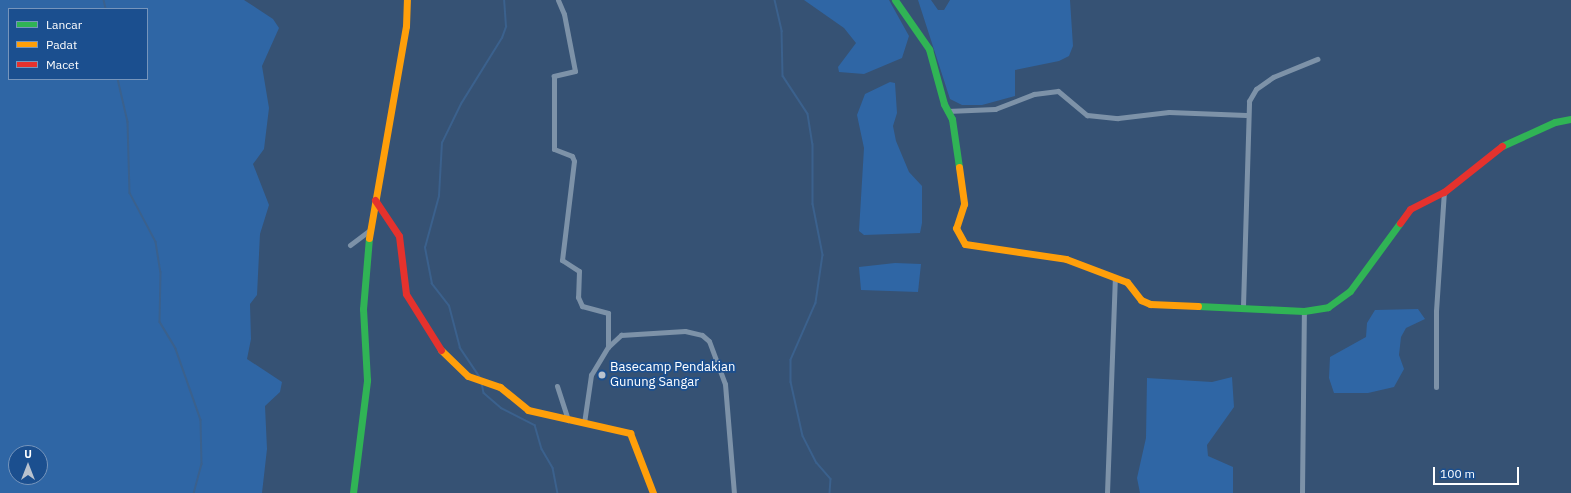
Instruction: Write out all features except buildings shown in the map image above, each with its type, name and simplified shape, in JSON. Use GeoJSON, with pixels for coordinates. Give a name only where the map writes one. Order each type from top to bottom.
{"type":"FeatureCollection","features":[{"type":"Feature","properties":{"kind":"street"},"geometry":{"type":"LineString","coordinates":[[353,493],[366,385],[363,309],[370,230],[406,26],[407,0]]}},
{"type":"Feature","properties":{"kind":"street"},"geometry":{"type":"LineString","coordinates":[[558,0],[566,21],[575,70],[554,76],[553,147],[573,156],[574,161],[562,260],[579,271],[578,297],[582,306],[608,313],[608,347]]}},
{"type":"Feature","properties":{"kind":"street"},"geometry":{"type":"LineString","coordinates":[[895,0],[929,49],[947,111],[956,133],[964,204],[956,228],[965,244],[985,249],[1055,256],[1128,282],[1141,300],[1150,304],[1243,306],[1304,311],[1342,300],[1410,209],[1444,192],[1500,147],[1555,122],[1571,119]]}},
{"type":"Feature","properties":{"kind":"street"},"geometry":{"type":"LineString","coordinates":[[1243,306],[1246,115],[1251,96],[1263,83],[1317,59]]}},
{"type":"Feature","properties":{"kind":"street"},"geometry":{"type":"LineString","coordinates":[[947,111],[995,109],[1034,94],[1058,91],[1088,115],[1118,118],[1168,112],[1246,115]]}},
{"type":"Feature","properties":{"kind":"street"},"geometry":{"type":"LineString","coordinates":[[1436,387],[1436,311],[1444,192]]}},
{"type":"Feature","properties":{"kind":"street"},"geometry":{"type":"LineString","coordinates":[[375,200],[399,236],[406,294],[438,347],[477,381],[500,387],[528,410],[632,434],[653,493]]}},
{"type":"Feature","properties":{"kind":"street"},"geometry":{"type":"LineString","coordinates":[[350,245],[370,230]]}},
{"type":"Feature","properties":{"kind":"street"},"geometry":{"type":"LineString","coordinates":[[1107,493],[1115,277]]}},
{"type":"Feature","properties":{"kind":"street"},"geometry":{"type":"LineString","coordinates":[[1302,493],[1304,311]]}},
{"type":"Feature","properties":{"kind":"street"},"geometry":{"type":"LineString","coordinates":[[584,423],[588,384],[608,347],[621,335],[630,332],[684,331],[702,335],[709,341],[725,384],[734,493]]}},
{"type":"Feature","properties":{"kind":"street"},"geometry":{"type":"LineString","coordinates":[[557,386],[568,420]]}},
{"type":"Feature","properties":{"kind":"shaded area"},"geometry":{"type":"Polygon","coordinates":[[[0,0],[244,0],[273,19],[279,28],[262,66],[269,108],[264,149],[253,164],[269,205],[260,234],[257,295],[250,304],[251,339],[247,359],[282,382],[280,392],[265,406],[267,449],[262,493],[0,493],[0,0]]]}},
{"type":"Feature","properties":{"kind":"shaded area"},"geometry":{"type":"Polygon","coordinates":[[[804,0],[889,0],[909,36],[902,58],[864,74],[839,72],[838,67],[856,43],[844,28],[804,0]]]}},
{"type":"Feature","properties":{"kind":"shaded area"},"geometry":{"type":"Polygon","coordinates":[[[918,0],[931,0],[938,10],[944,10],[950,0],[1070,0],[1073,46],[1069,56],[1059,61],[1015,70],[1015,96],[982,105],[962,105],[950,99],[918,0]]]}},
{"type":"Feature","properties":{"kind":"shaded area"},"geometry":{"type":"Polygon","coordinates":[[[890,82],[895,83],[897,113],[893,126],[896,141],[909,172],[922,186],[922,223],[920,233],[864,235],[859,231],[864,148],[857,115],[865,94],[890,82]]]}},
{"type":"Feature","properties":{"kind":"shaded area"},"geometry":{"type":"Polygon","coordinates":[[[895,263],[921,264],[918,292],[861,290],[859,267],[895,263]]]}},
{"type":"Feature","properties":{"kind":"shaded area"},"geometry":{"type":"Polygon","coordinates":[[[1418,309],[1425,319],[1406,328],[1401,337],[1399,355],[1404,369],[1394,387],[1368,393],[1334,393],[1329,378],[1330,357],[1366,337],[1367,323],[1375,310],[1418,309]]]}},
{"type":"Feature","properties":{"kind":"shaded area"},"geometry":{"type":"Polygon","coordinates":[[[1232,377],[1234,407],[1207,445],[1208,456],[1233,467],[1233,493],[1140,493],[1137,478],[1146,438],[1147,378],[1212,382],[1232,377]]]}},
{"type":"Feature","properties":{"kind":"waterway"},"geometry":{"type":"LineString","coordinates":[[104,0],[106,8]]}},
{"type":"Feature","properties":{"kind":"waterway"},"geometry":{"type":"LineString","coordinates":[[480,378],[460,348],[449,306],[432,284],[425,248],[439,196],[442,143],[461,104],[502,38],[506,27],[504,0]]}},
{"type":"Feature","properties":{"kind":"waterway"},"geometry":{"type":"LineString","coordinates":[[775,0],[782,31],[783,76],[808,114],[813,144],[813,204],[823,255],[816,303],[791,360],[791,382],[803,436],[817,463],[831,479],[830,493]]}},
{"type":"Feature","properties":{"kind":"waterway"},"geometry":{"type":"LineString","coordinates":[[118,80],[128,122],[130,193],[156,242],[161,272],[160,322],[176,349],[201,420],[202,464],[194,493]]}},
{"type":"Feature","properties":{"kind":"waterway"},"geometry":{"type":"LineString","coordinates":[[482,383],[484,393],[501,408],[535,425],[542,449],[553,468],[558,493]]}},
{"type":"Feature","properties":{"kind":"traffic: fast"},"geometry":{"type":"LineString","coordinates":[[895,0],[929,49],[944,104],[952,119],[959,167]]}},
{"type":"Feature","properties":{"kind":"traffic: fast"},"geometry":{"type":"LineString","coordinates":[[1502,146],[1555,122],[1571,119]]}},
{"type":"Feature","properties":{"kind":"traffic: fast"},"geometry":{"type":"LineString","coordinates":[[1198,306],[1304,311],[1328,307],[1350,291],[1400,223]]}},
{"type":"Feature","properties":{"kind":"traffic: fast"},"geometry":{"type":"LineString","coordinates":[[353,493],[367,380],[363,309],[369,238]]}},
{"type":"Feature","properties":{"kind":"traffic: slow"},"geometry":{"type":"LineString","coordinates":[[369,238],[406,26],[407,0]]}},
{"type":"Feature","properties":{"kind":"traffic: slow"},"geometry":{"type":"LineString","coordinates":[[959,167],[964,204],[956,228],[965,244],[1066,259],[1127,282],[1141,300],[1150,304],[1198,306]]}},
{"type":"Feature","properties":{"kind":"traffic: slow"},"geometry":{"type":"LineString","coordinates":[[441,350],[468,376],[500,387],[528,410],[630,433],[653,493]]}},
{"type":"Feature","properties":{"kind":"traffic: jam"},"geometry":{"type":"LineString","coordinates":[[1400,223],[1410,209],[1444,192],[1502,146]]}},
{"type":"Feature","properties":{"kind":"traffic: jam"},"geometry":{"type":"LineString","coordinates":[[375,200],[399,236],[406,294],[441,350]]}},
{"type":"Feature","properties":{"kind":"place","name":"Basecamp Pendakian Gunung Sangar"},"geometry":{"type":"Point","coordinates":[602,375]}}]}
